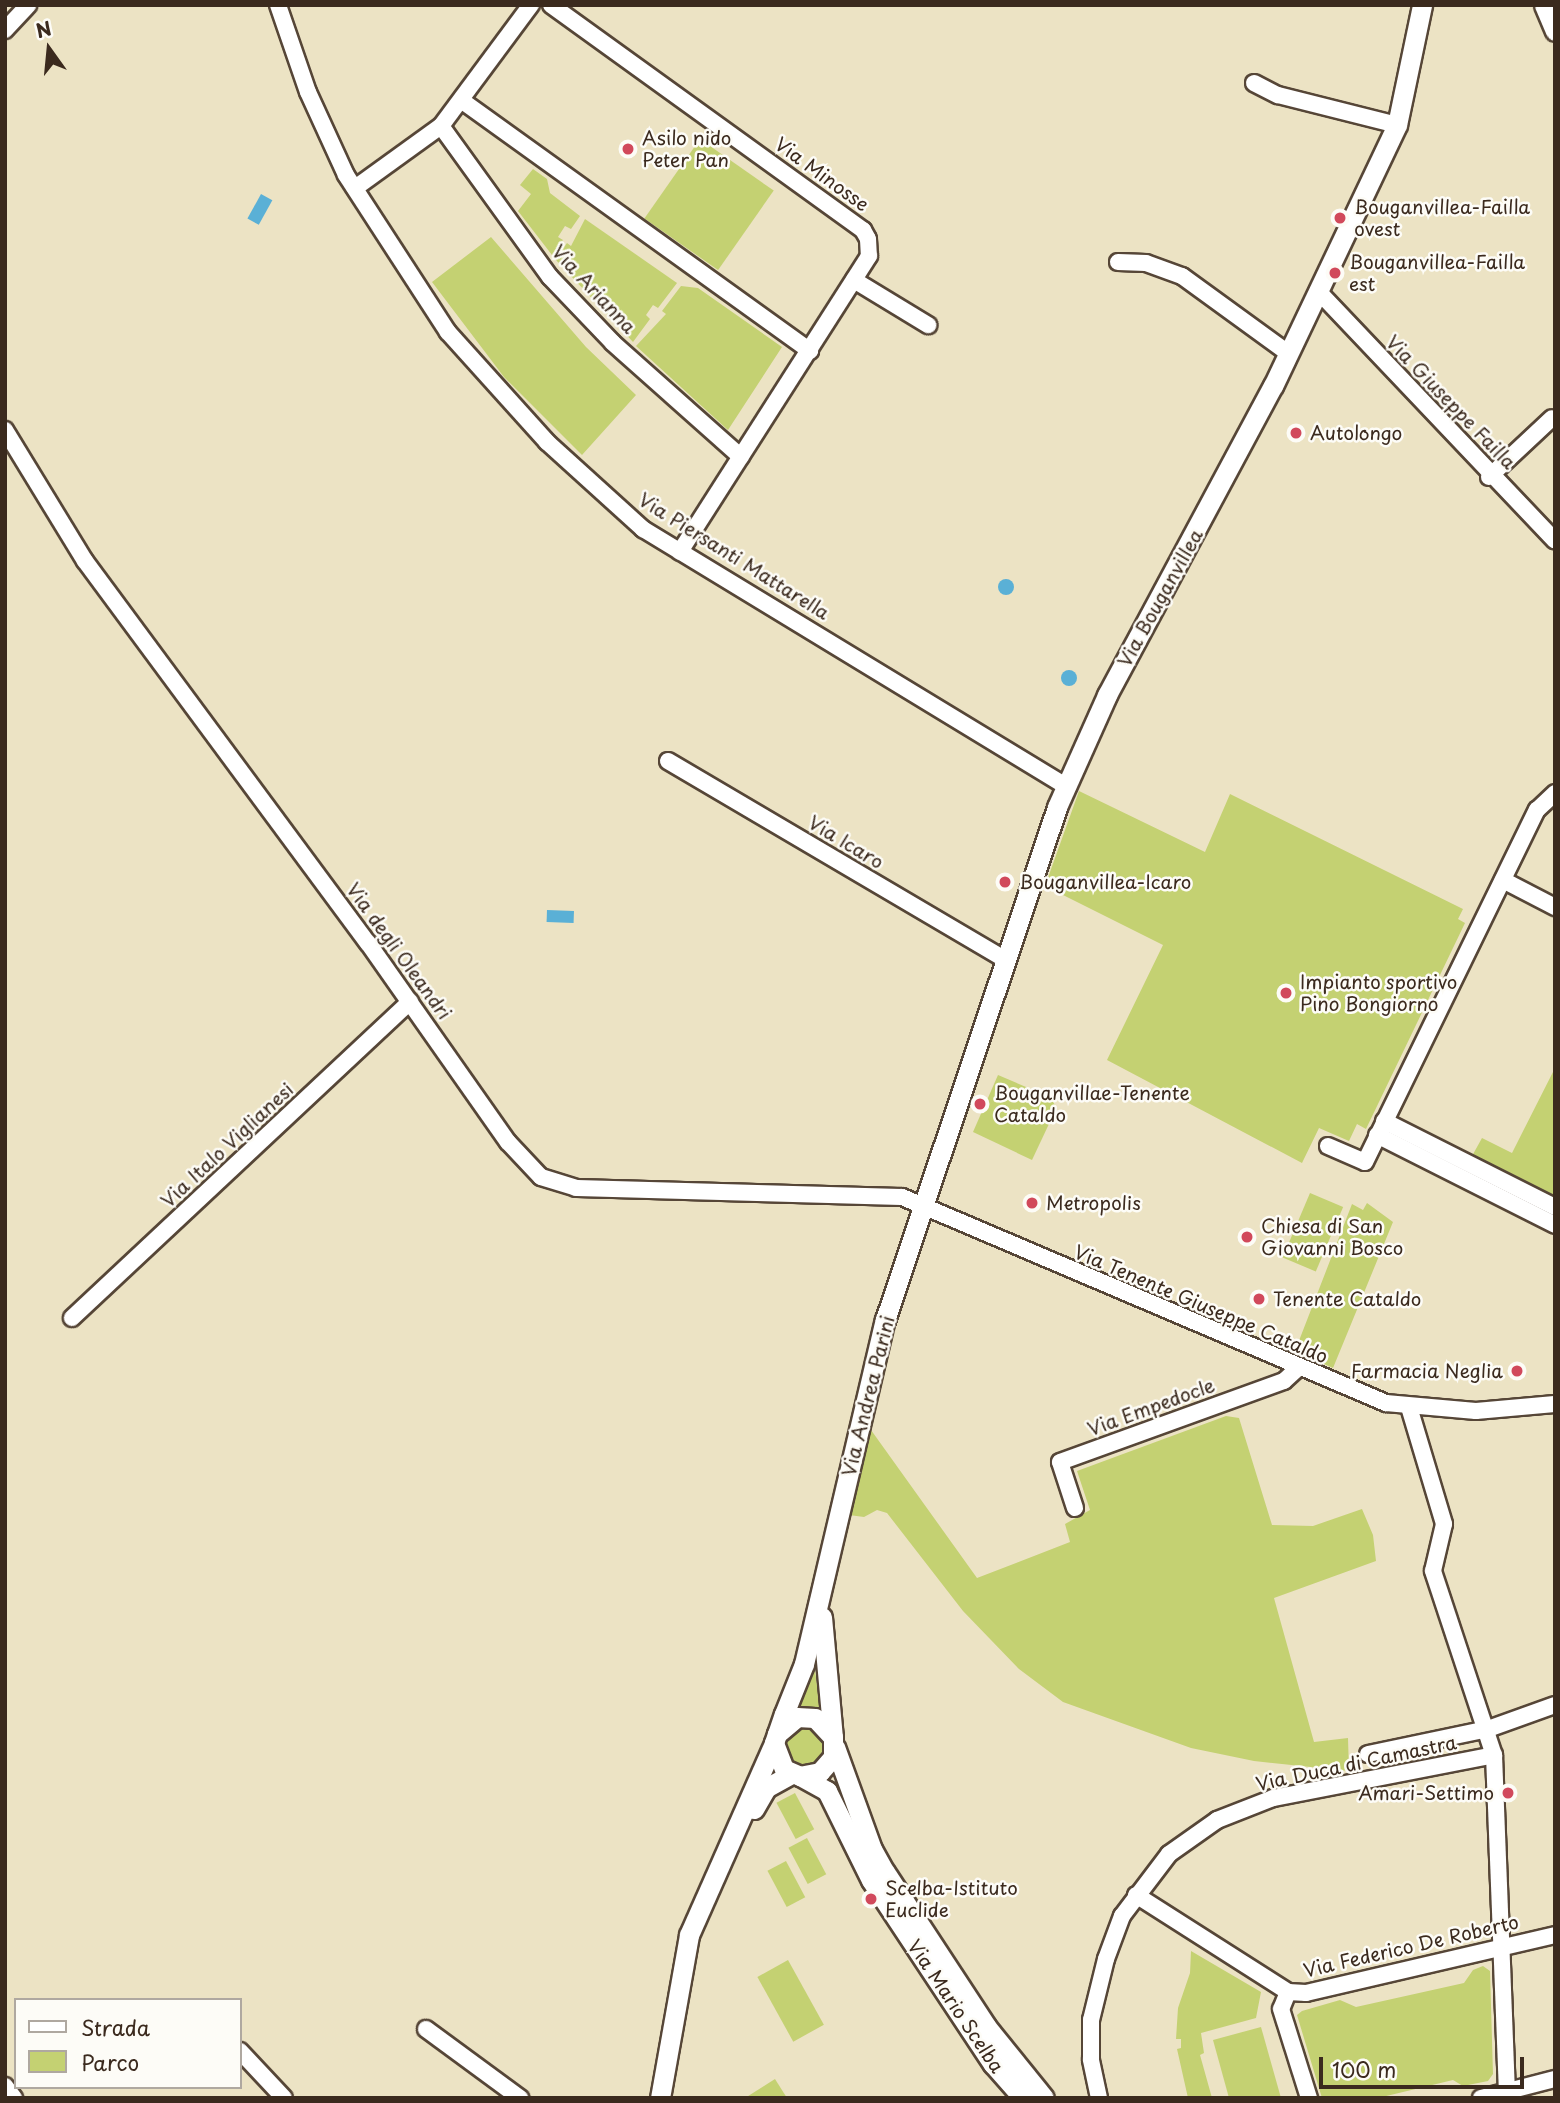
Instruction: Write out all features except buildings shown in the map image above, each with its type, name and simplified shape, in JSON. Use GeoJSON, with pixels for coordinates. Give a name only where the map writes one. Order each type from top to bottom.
{"type":"FeatureCollection","features":[{"type":"Feature","properties":{"kind":"main road","name":"Via Bouganvillea"},"geometry":{"type":"LineString","coordinates":[[924,1204],[1004,959],[1065,786],[1107,695],[1289,353],[1397,125],[1422,5]]}},
{"type":"Feature","properties":{"kind":"main road","name":"Via Andrea Parini"},"geometry":{"type":"LineString","coordinates":[[683,1985],[689,1935],[703,1895],[776,1739],[804,1664],[885,1320],[924,1204]]}},
{"type":"Feature","properties":{"kind":"main road","name":"Via Mario Scelba"},"geometry":{"type":"LineString","coordinates":[[822,1592],[834,1742],[872,1849],[986,2026],[1044,2098]]}},
{"type":"Feature","properties":{"kind":"main road"},"geometry":{"type":"LineString","coordinates":[[660,2098],[683,1985],[758,1798],[796,1775],[828,1766],[834,1742],[822,1723],[806,1717],[789,1721],[776,1739],[778,1761],[796,1775]]}},
{"type":"Feature","properties":{"kind":"main road","name":"Via Mario Scelba"},"geometry":{"type":"LineString","coordinates":[[796,1775],[827,1791],[871,1880],[993,2064],[1023,2098]]}},
{"type":"Feature","properties":{"kind":"street"},"geometry":{"type":"LineString","coordinates":[[5,30],[28,5]]}},
{"type":"Feature","properties":{"kind":"street","name":"Via Piersanti Mattarella"},"geometry":{"type":"LineString","coordinates":[[278,5],[309,92],[355,188],[404,269],[489,382],[605,496],[680,552],[1065,786]]}},
{"type":"Feature","properties":{"kind":"street"},"geometry":{"type":"LineString","coordinates":[[355,188],[441,127],[531,5]]}},
{"type":"Feature","properties":{"kind":"street","name":"Via Minosse"},"geometry":{"type":"LineString","coordinates":[[551,5],[863,230],[869,256],[680,552]]}},
{"type":"Feature","properties":{"kind":"street"},"geometry":{"type":"LineString","coordinates":[[1254,83],[1278,95],[1397,125]]}},
{"type":"Feature","properties":{"kind":"street"},"geometry":{"type":"LineString","coordinates":[[461,100],[810,351]]}},
{"type":"Feature","properties":{"kind":"street","name":"Via Arianna"},"geometry":{"type":"LineString","coordinates":[[441,127],[550,277],[613,343],[741,457]]}},
{"type":"Feature","properties":{"kind":"street"},"geometry":{"type":"LineString","coordinates":[[1118,262],[1146,263],[1182,276],[1289,353]]}},
{"type":"Feature","properties":{"kind":"street"},"geometry":{"type":"LineString","coordinates":[[854,280],[928,325]]}},
{"type":"Feature","properties":{"kind":"street","name":"Via Giuseppe Failla"},"geometry":{"type":"LineString","coordinates":[[1318,291],[1489,477],[1507,489],[1555,541]]}},
{"type":"Feature","properties":{"kind":"street"},"geometry":{"type":"LineString","coordinates":[[1489,477],[1552,418]]}},
{"type":"Feature","properties":{"kind":"street","name":"Via degli Oleandri"},"geometry":{"type":"LineString","coordinates":[[5,430],[85,561],[410,1002],[525,1164],[559,1185],[902,1197],[924,1204]]}},
{"type":"Feature","properties":{"kind":"street","name":"Via Icaro"},"geometry":{"type":"LineString","coordinates":[[667,761],[1004,959]]}},
{"type":"Feature","properties":{"kind":"street"},"geometry":{"type":"LineString","coordinates":[[1328,1146],[1365,1162],[1537,810],[1555,793]]}},
{"type":"Feature","properties":{"kind":"street"},"geometry":{"type":"LineString","coordinates":[[1503,880],[1555,907]]}},
{"type":"Feature","properties":{"kind":"street","name":"Via Italo Viglianesi"},"geometry":{"type":"LineString","coordinates":[[72,1318],[410,1002]]}},
{"type":"Feature","properties":{"kind":"street"},"geometry":{"type":"LineString","coordinates":[[1381,1128],[1555,1208]]}},
{"type":"Feature","properties":{"kind":"street"},"geometry":{"type":"LineString","coordinates":[[1381,1128],[1555,1225]]}},
{"type":"Feature","properties":{"kind":"street","name":"Via Tenente Giuseppe Cataldo"},"geometry":{"type":"LineString","coordinates":[[924,1204],[950,1220],[1360,1394],[1409,1407],[1476,1411],[1555,1404]]}},
{"type":"Feature","properties":{"kind":"street","name":"Via Empedocle"},"geometry":{"type":"LineString","coordinates":[[1075,1508],[1060,1462],[1284,1381],[1298,1368]]}},
{"type":"Feature","properties":{"kind":"street"},"geometry":{"type":"LineString","coordinates":[[1409,1407],[1444,1524],[1433,1571],[1488,1728],[1494,1755],[1504,1947],[1507,2095]]}},
{"type":"Feature","properties":{"kind":"street"},"geometry":{"type":"LineString","coordinates":[[1368,1754],[1488,1728],[1555,1705]]}},
{"type":"Feature","properties":{"kind":"street","name":"Via Duca di Camastra"},"geometry":{"type":"LineString","coordinates":[[1099,2098],[1091,2059],[1091,2020],[1110,1949],[1136,1895],[1191,1835],[1239,1811],[1273,1798],[1494,1755]]}},
{"type":"Feature","properties":{"kind":"street","name":"Via Federico De Roberto"},"geometry":{"type":"LineString","coordinates":[[1136,1895],[1288,1992],[1306,1993],[1555,1934]]}},
{"type":"Feature","properties":{"kind":"street"},"geometry":{"type":"LineString","coordinates":[[1288,1992],[1281,2009],[1309,2098]]}},
{"type":"Feature","properties":{"kind":"street"},"geometry":{"type":"LineString","coordinates":[[426,2029],[520,2098]]}},
{"type":"Feature","properties":{"kind":"street"},"geometry":{"type":"LineString","coordinates":[[242,2053],[284,2098]]}},
{"type":"Feature","properties":{"kind":"street"},"geometry":{"type":"LineString","coordinates":[[1481,2098],[1507,2095],[1555,2079]]}},
{"type":"Feature","properties":{"kind":"street"},"geometry":{"type":"LineString","coordinates":[[5,2086],[14,2098]]}},
{"type":"Feature","properties":{"kind":"green space"},"geometry":{"type":"Polygon","coordinates":[[[700,139],[774,191],[718,270],[644,218],[700,139]]]}},
{"type":"Feature","properties":{"kind":"green space"},"geometry":{"type":"Polygon","coordinates":[[[533,169],[547,179],[550,193],[580,216],[571,229],[565,226],[558,237],[563,240],[552,255],[518,211],[531,194],[520,185],[533,169]]]}},
{"type":"Feature","properties":{"kind":"green space"},"geometry":{"type":"Polygon","coordinates":[[[585,219],[677,283],[658,308],[653,305],[646,315],[650,319],[633,342],[555,259],[567,243],[571,246],[585,219]]]}},
{"type":"Feature","properties":{"kind":"green space"},"geometry":{"type":"Polygon","coordinates":[[[491,237],[586,347],[636,395],[582,455],[504,377],[432,282],[491,237]]]}},
{"type":"Feature","properties":{"kind":"green space"},"geometry":{"type":"Polygon","coordinates":[[[681,286],[698,288],[782,347],[728,430],[636,346],[666,314],[662,311],[681,286]]]}},
{"type":"Feature","properties":{"kind":"green space","name":"Impianto sportivo Pino Bongiorno"},"geometry":{"type":"Polygon","coordinates":[[[1079,791],[1205,852],[1230,794],[1463,909],[1458,919],[1465,923],[1366,1129],[1357,1124],[1349,1141],[1319,1128],[1302,1163],[1107,1060],[1163,945],[1045,886],[1079,791]]]}},
{"type":"Feature","properties":{"kind":"green space"},"geometry":{"type":"Polygon","coordinates":[[[1555,1068],[1555,1198],[1472,1156],[1482,1138],[1512,1153],[1555,1068]]]}},
{"type":"Feature","properties":{"kind":"green space"},"geometry":{"type":"Polygon","coordinates":[[[998,1075],[1052,1098],[1056,1109],[1032,1160],[973,1132],[998,1075]]]}},
{"type":"Feature","properties":{"kind":"green space"},"geometry":{"type":"Polygon","coordinates":[[[1310,1193],[1343,1207],[1316,1272],[1283,1257],[1310,1193]]]}},
{"type":"Feature","properties":{"kind":"green space"},"geometry":{"type":"Polygon","coordinates":[[[1367,1203],[1393,1222],[1333,1368],[1295,1351],[1352,1204],[1363,1210],[1367,1203]]]}},
{"type":"Feature","properties":{"kind":"green space"},"geometry":{"type":"Polygon","coordinates":[[[1226,1416],[1239,1418],[1272,1525],[1313,1526],[1362,1509],[1373,1535],[1376,1561],[1274,1598],[1314,1742],[1348,1738],[1349,1771],[1254,1761],[1191,1748],[1063,1702],[1019,1669],[963,1611],[887,1513],[877,1510],[864,1517],[849,1515],[871,1430],[977,1578],[1070,1542],[1065,1524],[1090,1510],[1077,1471],[1226,1416]]]}},
{"type":"Feature","properties":{"kind":"green space"},"geometry":{"type":"Polygon","coordinates":[[[814,1663],[821,1714],[795,1711],[814,1663]]]}},
{"type":"Feature","properties":{"kind":"green space"},"geometry":{"type":"Polygon","coordinates":[[[808,1725],[825,1737],[824,1759],[805,1770],[785,1760],[783,1738],[794,1727],[808,1725]]]}},
{"type":"Feature","properties":{"kind":"green space"},"geometry":{"type":"Polygon","coordinates":[[[795,1793],[814,1829],[796,1839],[776,1803],[795,1793]]]}},
{"type":"Feature","properties":{"kind":"green space"},"geometry":{"type":"Polygon","coordinates":[[[807,1838],[826,1874],[808,1884],[788,1848],[807,1838]]]}},
{"type":"Feature","properties":{"kind":"green space"},"geometry":{"type":"Polygon","coordinates":[[[786,1861],[805,1897],[787,1907],[767,1871],[786,1861]]]}},
{"type":"Feature","properties":{"kind":"green space"},"geometry":{"type":"Polygon","coordinates":[[[1191,1951],[1261,1992],[1256,2018],[1201,2033],[1204,2053],[1200,2055],[1212,2098],[1188,2098],[1177,2049],[1181,2048],[1181,2039],[1176,2039],[1178,2008],[1190,1973],[1191,1951]]]}},
{"type":"Feature","properties":{"kind":"green space"},"geometry":{"type":"Polygon","coordinates":[[[788,1960],[824,2025],[793,2042],[757,1977],[788,1960]]]}},
{"type":"Feature","properties":{"kind":"green space"},"geometry":{"type":"Polygon","coordinates":[[[1483,1966],[1490,1971],[1493,2074],[1488,2081],[1463,2086],[1453,2080],[1378,2098],[1322,2098],[1297,2015],[1302,2011],[1340,2000],[1356,2007],[1464,1983],[1473,1970],[1483,1966]]]}},
{"type":"Feature","properties":{"kind":"green space"},"geometry":{"type":"Polygon","coordinates":[[[1261,2027],[1281,2098],[1229,2098],[1213,2040],[1261,2027]]]}},
{"type":"Feature","properties":{"kind":"green space"},"geometry":{"type":"Polygon","coordinates":[[[775,2079],[787,2098],[745,2098],[775,2079]]]}},
{"type":"Feature","properties":{"kind":"water"},"geometry":{"type":"Polygon","coordinates":[[[261,194],[272,200],[259,225],[247,218],[261,194]]]}},
{"type":"Feature","properties":{"kind":"water"},"geometry":{"type":"Polygon","coordinates":[[[1003,579],[1009,579],[1014,587],[1012,593],[1003,595],[998,590],[998,584],[1003,579]]]}},
{"type":"Feature","properties":{"kind":"water"},"geometry":{"type":"Polygon","coordinates":[[[1066,670],[1072,670],[1077,678],[1075,684],[1066,686],[1061,681],[1061,675],[1066,670]]]}},
{"type":"Feature","properties":{"kind":"water"},"geometry":{"type":"Polygon","coordinates":[[[547,910],[574,911],[574,923],[547,922],[547,910]]]}},
{"type":"Feature","properties":{"kind":"place","name":"Asilo nido Peter Pan"},"geometry":{"type":"Point","coordinates":[628,149]}},
{"type":"Feature","properties":{"kind":"place","name":"Bouganvillea-Failla ovest"},"geometry":{"type":"Point","coordinates":[1340,218]}},
{"type":"Feature","properties":{"kind":"place","name":"Bouganvillea-Failla est"},"geometry":{"type":"Point","coordinates":[1335,273]}},
{"type":"Feature","properties":{"kind":"place","name":"Autolongo"},"geometry":{"type":"Point","coordinates":[1296,433]}},
{"type":"Feature","properties":{"kind":"place","name":"Bouganvillea-Icaro"},"geometry":{"type":"Point","coordinates":[1005,882]}},
{"type":"Feature","properties":{"kind":"place","name":"Impianto sportivo Pino Bongiorno"},"geometry":{"type":"Point","coordinates":[1286,993]}},
{"type":"Feature","properties":{"kind":"place","name":"Bouganvillae-Tenente Cataldo"},"geometry":{"type":"Point","coordinates":[980,1104]}},
{"type":"Feature","properties":{"kind":"place","name":"Metropolis"},"geometry":{"type":"Point","coordinates":[1032,1203]}},
{"type":"Feature","properties":{"kind":"place","name":"Chiesa di San Giovanni Bosco"},"geometry":{"type":"Point","coordinates":[1247,1237]}},
{"type":"Feature","properties":{"kind":"place","name":"Tenente Cataldo"},"geometry":{"type":"Point","coordinates":[1259,1299]}},
{"type":"Feature","properties":{"kind":"place","name":"Farmacia Neglia"},"geometry":{"type":"Point","coordinates":[1517,1371]}},
{"type":"Feature","properties":{"kind":"place","name":"Amari-Settimo"},"geometry":{"type":"Point","coordinates":[1508,1793]}},
{"type":"Feature","properties":{"kind":"place","name":"Scelba-Istituto Euclide"},"geometry":{"type":"Point","coordinates":[871,1899]}}]}
